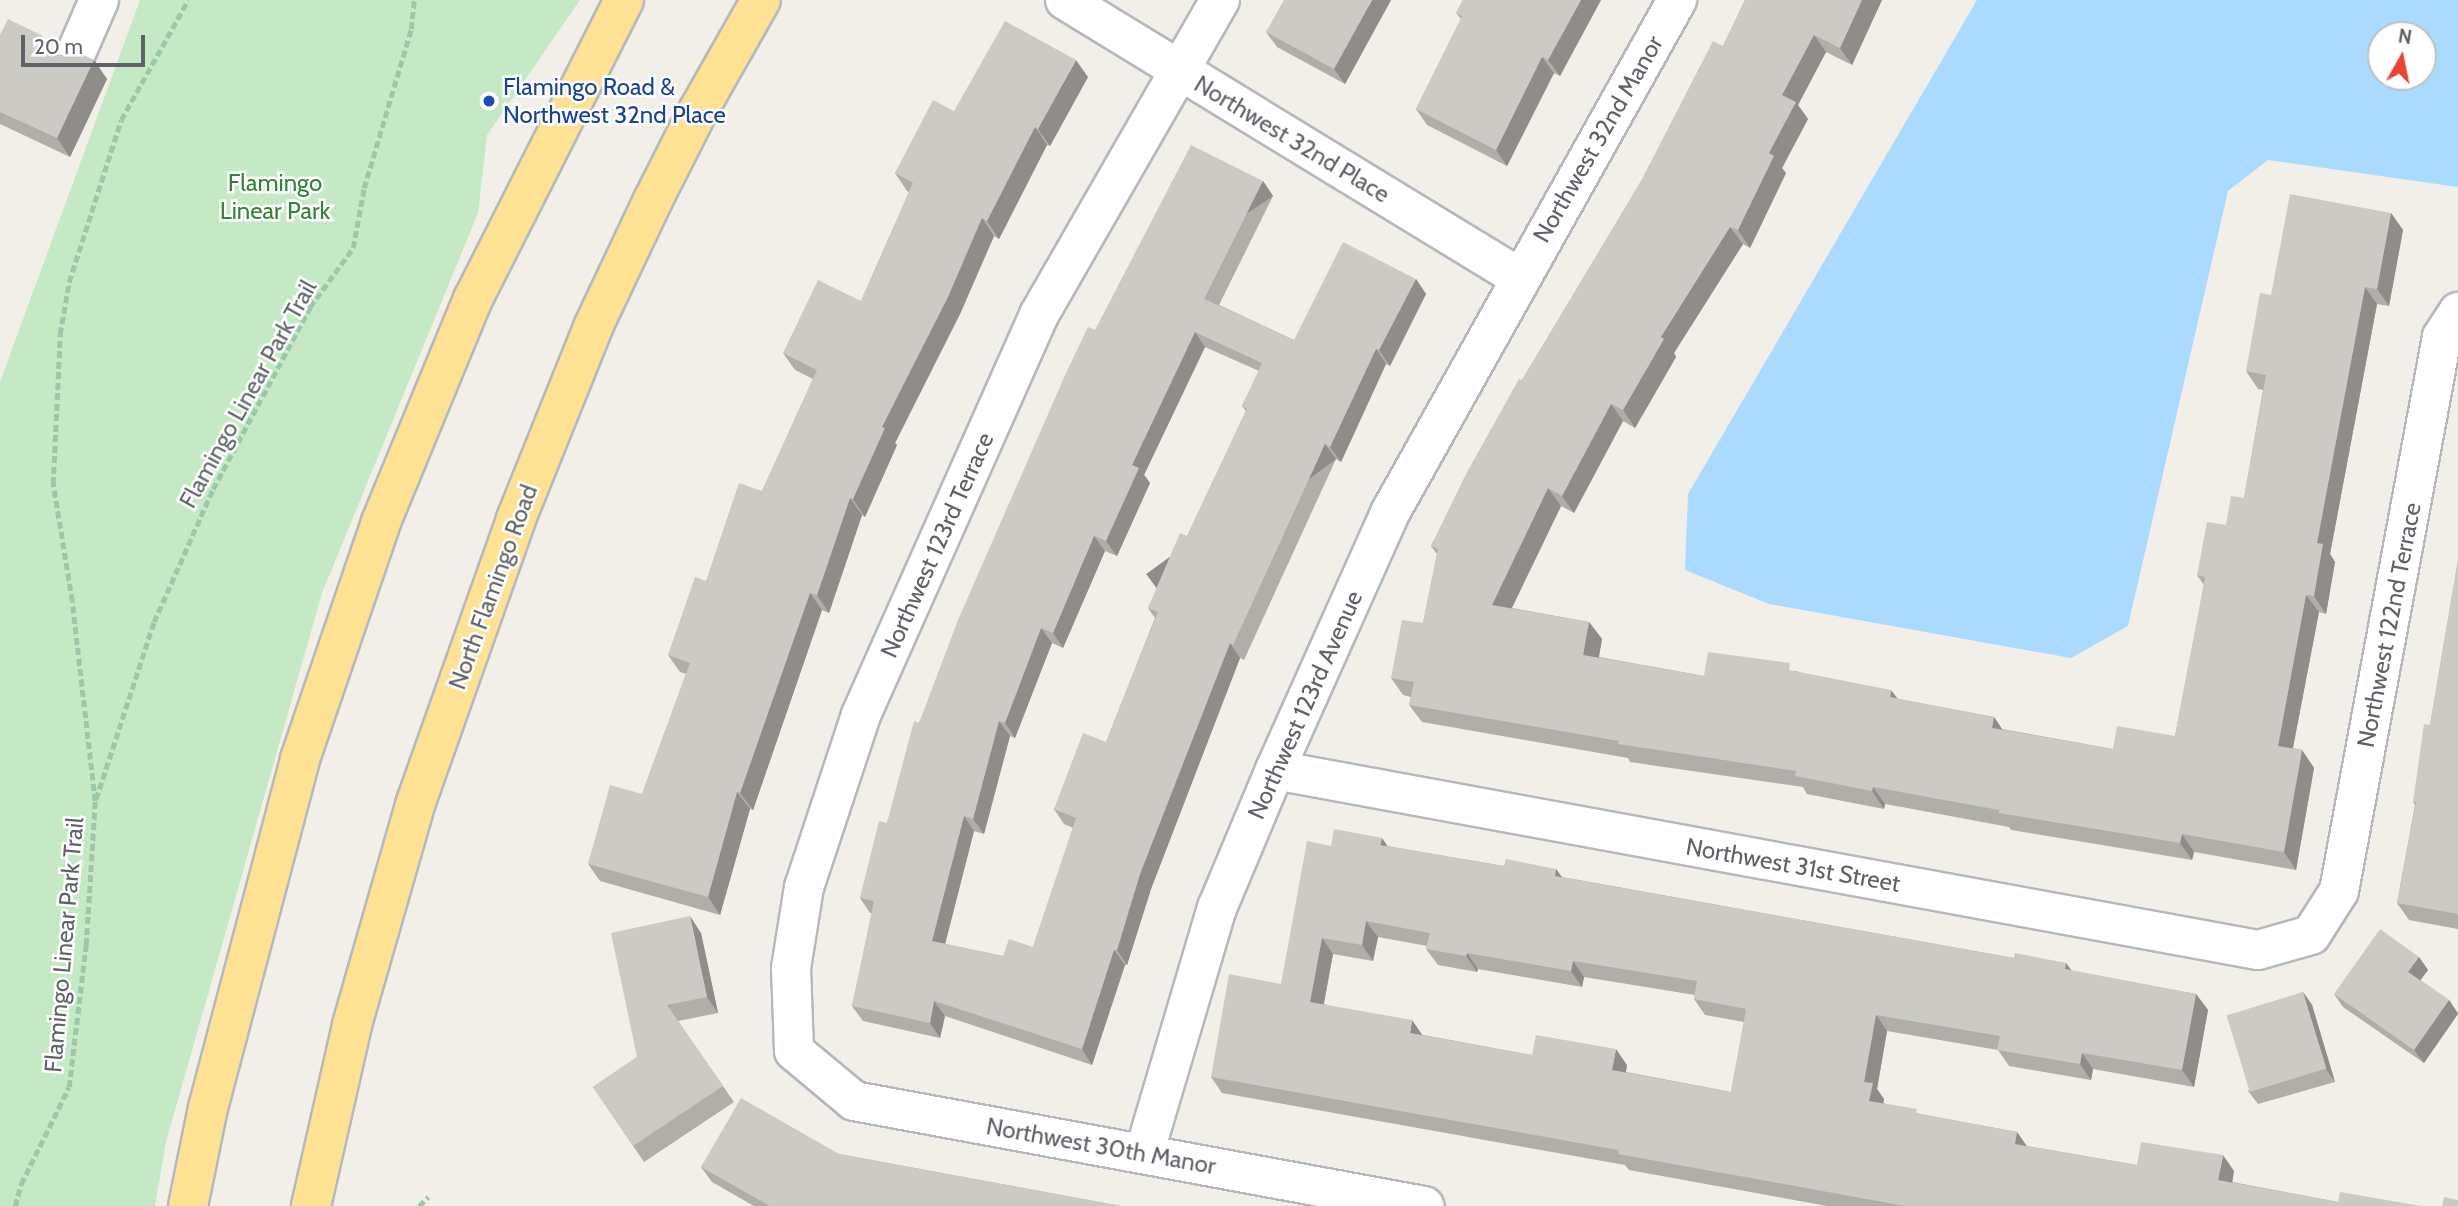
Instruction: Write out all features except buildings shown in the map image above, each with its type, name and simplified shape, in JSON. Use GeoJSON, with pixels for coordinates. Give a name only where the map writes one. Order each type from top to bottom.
{"type":"FeatureCollection","features":[{"type":"Feature","properties":{"kind":"highway"},"geometry":{"type":"LineString","coordinates":[[188,1206],[208,1108],[300,759],[381,522],[473,299],[624,0]]}},
{"type":"Feature","properties":{"kind":"highway","name":"North Flamingo Road"},"geometry":{"type":"LineString","coordinates":[[311,1206],[352,1026],[416,802],[516,519],[593,327],[699,109],[761,0]]}},
{"type":"Feature","properties":{"kind":"street"},"geometry":{"type":"LineString","coordinates":[[76,53],[99,0]]}},
{"type":"Feature","properties":{"kind":"street","name":"Northwest 32nd Place"},"geometry":{"type":"LineString","coordinates":[[1065,0],[1520,278]]}},
{"type":"Feature","properties":{"kind":"street","name":"Northwest 123rd Terrace"},"geometry":{"type":"LineString","coordinates":[[794,1051],[791,968],[804,887],[861,715],[1039,315],[1220,0]]}},
{"type":"Feature","properties":{"kind":"street","name":"Northwest 32nd Manor"},"geometry":{"type":"LineString","coordinates":[[1520,278],[1677,0]]}},
{"type":"Feature","properties":{"kind":"street","name":"Northwest 123rd Avenue"},"geometry":{"type":"LineString","coordinates":[[1144,1154],[1217,908],[1275,770],[1391,511],[1520,278]]}},
{"type":"Feature","properties":{"kind":"street","name":"Northwest 122nd Terrace"},"geometry":{"type":"LineString","coordinates":[[2311,935],[2339,891],[2442,337],[2458,312]]}},
{"type":"Feature","properties":{"kind":"street","name":"Northwest 31st Street"},"geometry":{"type":"LineString","coordinates":[[1275,770],[2258,950],[2311,935]]}},
{"type":"Feature","properties":{"kind":"street","name":"Northwest 30th Manor"},"geometry":{"type":"LineString","coordinates":[[794,1051],[854,1101],[1424,1206]]}},
{"type":"Feature","properties":{"kind":"path","name":"Flamingo Linear Park Trail"},"geometry":{"type":"LineString","coordinates":[[15,1206],[21,1184],[69,1087],[86,945],[95,801],[72,601],[53,484],[60,334],[69,282],[121,120],[188,0]]}},
{"type":"Feature","properties":{"kind":"path","name":"Flamingo Linear Park Trail"},"geometry":{"type":"LineString","coordinates":[[95,801],[154,622],[213,489],[310,307],[353,248],[364,188],[411,29],[414,0]]}},
{"type":"Feature","properties":{"kind":"path"},"geometry":{"type":"LineString","coordinates":[[419,1206],[428,1197]]}},
{"type":"Feature","properties":{"kind":"green space","name":"Flamingo Linear Park"},"geometry":{"type":"Polygon","coordinates":[[[140,0],[580,0],[487,135],[478,213],[322,593],[166,1142],[155,1206],[0,1206],[0,382],[140,0]]]}},
{"type":"Feature","properties":{"kind":"water"},"geometry":{"type":"Polygon","coordinates":[[[1977,0],[2458,0],[2458,187],[2268,160],[2228,191],[2128,626],[2071,658],[1769,604],[1685,570],[1688,494],[1977,0]]]}},
{"type":"Feature","properties":{"kind":"place","name":"Flamingo Road & Northwest 32nd Place"},"geometry":{"type":"Point","coordinates":[489,101]}}]}
